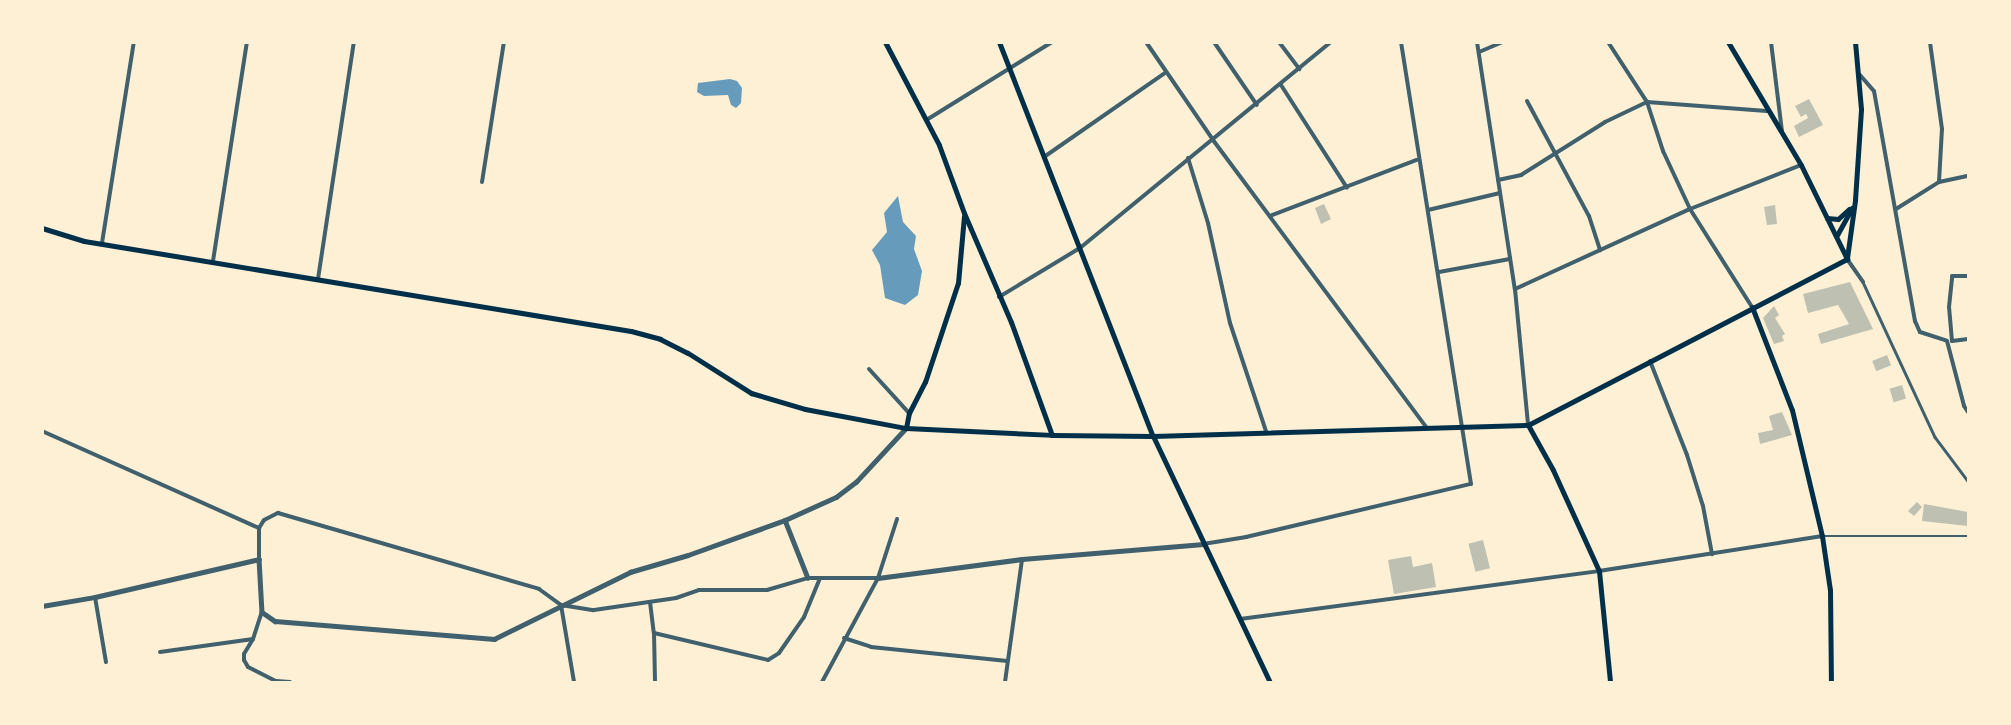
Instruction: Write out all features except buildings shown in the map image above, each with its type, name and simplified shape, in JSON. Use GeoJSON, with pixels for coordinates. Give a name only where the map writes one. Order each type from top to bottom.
{"type":"FeatureCollection","features":[{"type":"Feature","properties":{"kind":"main road"},"geometry":{"type":"LineString","coordinates":[[886,42],[928,119],[964,213],[1011,322],[1052,435]]}},
{"type":"Feature","properties":{"kind":"main road"},"geometry":{"type":"LineString","coordinates":[[999,42],[1153,436],[1270,682]]}},
{"type":"Feature","properties":{"kind":"main road"},"geometry":{"type":"LineString","coordinates":[[1728,42],[1800,165],[1837,235],[1847,259]]}},
{"type":"Feature","properties":{"kind":"main road"},"geometry":{"type":"LineString","coordinates":[[1847,259],[1855,200],[1860,75],[1855,42]]}},
{"type":"Feature","properties":{"kind":"main road"},"geometry":{"type":"LineString","coordinates":[[1827,218],[1838,219],[1845,216],[1855,200]]}},
{"type":"Feature","properties":{"kind":"main road"},"geometry":{"type":"LineString","coordinates":[[1837,235],[1855,200]]}},
{"type":"Feature","properties":{"kind":"main road"},"geometry":{"type":"LineString","coordinates":[[906,428],[909,413],[925,382],[958,283],[964,213]]}},
{"type":"Feature","properties":{"kind":"main road"},"geometry":{"type":"LineString","coordinates":[[42,228],[102,243],[631,331],[674,346],[751,393],[776,403],[906,428],[1052,435],[1153,436],[1528,424],[1847,259]]}},
{"type":"Feature","properties":{"kind":"main road"},"geometry":{"type":"LineString","coordinates":[[1750,308],[1792,410],[1822,536],[1830,590],[1831,682]]}},
{"type":"Feature","properties":{"kind":"main road"},"geometry":{"type":"LineString","coordinates":[[1528,424],[1553,470],[1599,571],[1610,682]]}},
{"type":"Feature","properties":{"kind":"street"},"geometry":{"type":"LineString","coordinates":[[102,243],[134,42]]}},
{"type":"Feature","properties":{"kind":"street"},"geometry":{"type":"LineString","coordinates":[[213,261],[247,42]]}},
{"type":"Feature","properties":{"kind":"street"},"geometry":{"type":"LineString","coordinates":[[318,279],[354,42]]}},
{"type":"Feature","properties":{"kind":"street"},"geometry":{"type":"LineString","coordinates":[[482,182],[504,42]]}},
{"type":"Feature","properties":{"kind":"street"},"geometry":{"type":"LineString","coordinates":[[928,119],[1011,70],[1052,42]]}},
{"type":"Feature","properties":{"kind":"street"},"geometry":{"type":"LineString","coordinates":[[1146,42],[1165,73],[1213,140],[1426,427]]}},
{"type":"Feature","properties":{"kind":"street"},"geometry":{"type":"LineString","coordinates":[[1214,42],[1257,105]]}},
{"type":"Feature","properties":{"kind":"street"},"geometry":{"type":"LineString","coordinates":[[1279,42],[1299,69]]}},
{"type":"Feature","properties":{"kind":"street"},"geometry":{"type":"LineString","coordinates":[[999,296],[1080,248],[1188,158],[1257,105],[1331,42]]}},
{"type":"Feature","properties":{"kind":"street"},"geometry":{"type":"LineString","coordinates":[[290,682],[276,681],[248,667],[244,660],[244,654],[253,639],[262,612],[258,528],[264,520],[278,513],[539,589],[561,605],[594,610],[676,598],[699,590],[767,590],[808,578],[878,578],[1022,559],[1203,544],[1246,537],[1471,484],[1439,272],[1417,160],[1401,42]]}},
{"type":"Feature","properties":{"kind":"street"},"geometry":{"type":"LineString","coordinates":[[1477,42],[1515,289],[1528,424]]}},
{"type":"Feature","properties":{"kind":"street"},"geometry":{"type":"LineString","coordinates":[[1479,52],[1502,42]]}},
{"type":"Feature","properties":{"kind":"street"},"geometry":{"type":"LineString","coordinates":[[1608,42],[1647,102],[1664,151],[1690,209],[1750,308]]}},
{"type":"Feature","properties":{"kind":"street"},"geometry":{"type":"LineString","coordinates":[[1771,42],[1782,133]]}},
{"type":"Feature","properties":{"kind":"street"},"geometry":{"type":"LineString","coordinates":[[1930,42],[1942,129],[1939,182]]}},
{"type":"Feature","properties":{"kind":"street"},"geometry":{"type":"LineString","coordinates":[[1044,157],[1165,73]]}},
{"type":"Feature","properties":{"kind":"street"},"geometry":{"type":"LineString","coordinates":[[1860,75],[1874,91],[1915,321],[1920,332],[1947,341],[1968,339]]}},
{"type":"Feature","properties":{"kind":"street"},"geometry":{"type":"LineString","coordinates":[[1281,85],[1347,188]]}},
{"type":"Feature","properties":{"kind":"street"},"geometry":{"type":"LineString","coordinates":[[1527,101],[1589,216],[1600,250]]}},
{"type":"Feature","properties":{"kind":"street"},"geometry":{"type":"LineString","coordinates":[[1498,180],[1521,175],[1605,122],[1647,102],[1767,111]]}},
{"type":"Feature","properties":{"kind":"street"},"geometry":{"type":"LineString","coordinates":[[1188,158],[1208,223],[1230,322],[1266,431]]}},
{"type":"Feature","properties":{"kind":"street"},"geometry":{"type":"LineString","coordinates":[[1270,216],[1417,160]]}},
{"type":"Feature","properties":{"kind":"street"},"geometry":{"type":"LineString","coordinates":[[1515,289],[1690,209],[1800,165]]}},
{"type":"Feature","properties":{"kind":"street"},"geometry":{"type":"LineString","coordinates":[[1896,209],[1939,182],[1968,176]]}},
{"type":"Feature","properties":{"kind":"street"},"geometry":{"type":"LineString","coordinates":[[1428,210],[1500,193]]}},
{"type":"Feature","properties":{"kind":"street"},"geometry":{"type":"LineString","coordinates":[[1847,259],[1863,282],[1935,436],[1968,481]]}},
{"type":"Feature","properties":{"kind":"street"},"geometry":{"type":"LineString","coordinates":[[1439,272],[1510,260]]}},
{"type":"Feature","properties":{"kind":"street"},"geometry":{"type":"LineString","coordinates":[[1952,341],[1949,307],[1952,276],[1968,276]]}},
{"type":"Feature","properties":{"kind":"street"},"geometry":{"type":"LineString","coordinates":[[1947,341],[1964,406],[1968,412]]}},
{"type":"Feature","properties":{"kind":"street"},"geometry":{"type":"LineString","coordinates":[[1650,361],[1690,464],[1703,506],[1712,554]]}},
{"type":"Feature","properties":{"kind":"street"},"geometry":{"type":"LineString","coordinates":[[869,369],[909,413]]}},
{"type":"Feature","properties":{"kind":"street"},"geometry":{"type":"LineString","coordinates":[[262,612],[275,621],[494,639],[630,572],[688,556],[786,520],[836,497],[856,482],[906,428]]}},
{"type":"Feature","properties":{"kind":"street"},"geometry":{"type":"LineString","coordinates":[[42,431],[258,528]]}},
{"type":"Feature","properties":{"kind":"street"},"geometry":{"type":"LineString","coordinates":[[822,682],[878,578],[897,519]]}},
{"type":"Feature","properties":{"kind":"street"},"geometry":{"type":"LineString","coordinates":[[786,520],[808,578]]}},
{"type":"Feature","properties":{"kind":"street"},"geometry":{"type":"LineString","coordinates":[[1240,618],[1599,571],[1822,536],[1968,536]]}},
{"type":"Feature","properties":{"kind":"street"},"geometry":{"type":"LineString","coordinates":[[42,606],[95,597],[259,559]]}},
{"type":"Feature","properties":{"kind":"street"},"geometry":{"type":"LineString","coordinates":[[1006,682],[1007,661],[1022,559]]}},
{"type":"Feature","properties":{"kind":"street"},"geometry":{"type":"LineString","coordinates":[[654,633],[768,660],[779,653],[804,617],[820,578]]}},
{"type":"Feature","properties":{"kind":"street"},"geometry":{"type":"LineString","coordinates":[[95,597],[106,662]]}},
{"type":"Feature","properties":{"kind":"street"},"geometry":{"type":"LineString","coordinates":[[650,602],[654,633],[655,682]]}},
{"type":"Feature","properties":{"kind":"street"},"geometry":{"type":"LineString","coordinates":[[561,605],[574,682]]}},
{"type":"Feature","properties":{"kind":"street"},"geometry":{"type":"LineString","coordinates":[[844,638],[871,647],[1007,661]]}},
{"type":"Feature","properties":{"kind":"street"},"geometry":{"type":"LineString","coordinates":[[160,652],[253,639]]}},
{"type":"Feature","properties":{"kind":"water"},"geometry":{"type":"Polygon","coordinates":[[[730,79],[737,81],[742,88],[741,103],[736,108],[731,105],[728,95],[704,96],[697,92],[698,83],[730,79]]]}},
{"type":"Feature","properties":{"kind":"water"},"geometry":{"type":"Polygon","coordinates":[[[898,196],[903,222],[916,236],[914,249],[922,271],[918,295],[905,305],[885,298],[880,265],[872,250],[887,232],[884,213],[898,196]]]}}]}
